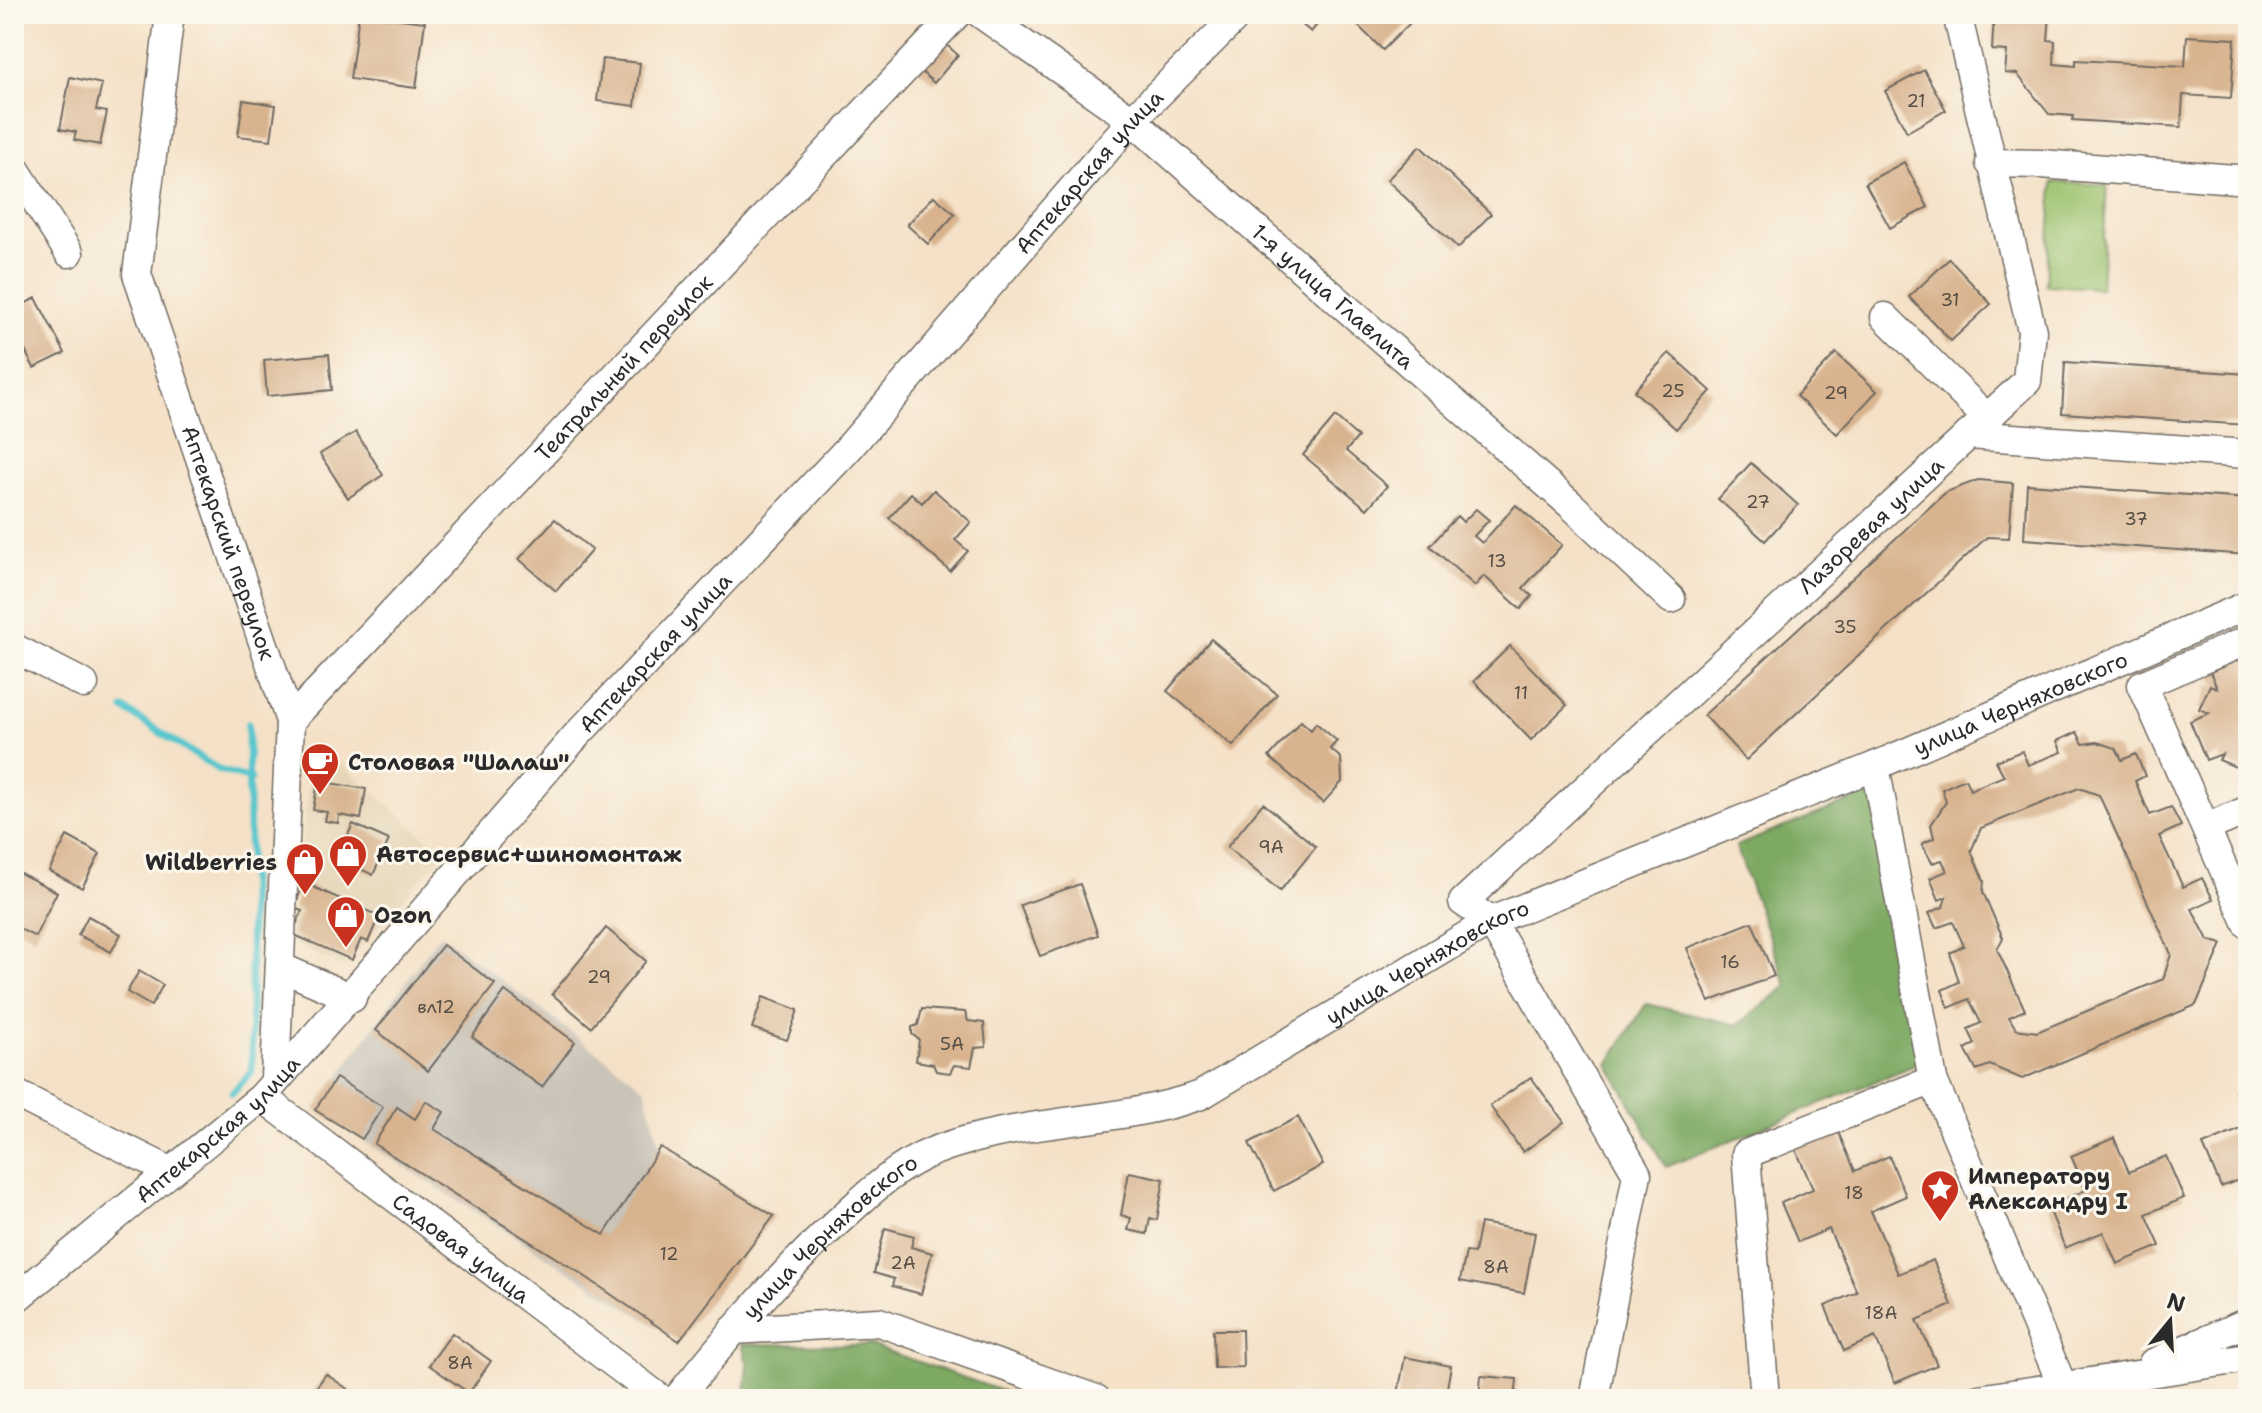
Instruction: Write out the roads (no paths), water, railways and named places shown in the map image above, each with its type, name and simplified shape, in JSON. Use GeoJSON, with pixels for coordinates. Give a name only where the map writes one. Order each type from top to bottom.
{"type":"FeatureCollection","features":[{"type":"Feature","properties":{"kind":"street","name":"Аптекарский переулок"},"geometry":{"type":"LineString","coordinates":[[170,14],[137,274],[290,721],[280,967],[269,1088]]}},
{"type":"Feature","properties":{"kind":"street","name":"Театральный переулок"},"geometry":{"type":"LineString","coordinates":[[290,721],[957,14]]}},
{"type":"Feature","properties":{"kind":"street","name":"1-я улица Главлита"},"geometry":{"type":"LineString","coordinates":[[981,14],[1132,120],[1570,504],[1671,599]]}},
{"type":"Feature","properties":{"kind":"street","name":"Аптекарская улица"},"geometry":{"type":"LineString","coordinates":[[14,1300],[269,1088],[352,998],[575,737],[847,450],[1132,120],[1239,14]]}},
{"type":"Feature","properties":{"kind":"street","name":"Лазоревая улица"},"geometry":{"type":"LineString","coordinates":[[1491,921],[1463,902],[2027,381],[2032,331],[1957,14]]}},
{"type":"Feature","properties":{"kind":"street"},"geometry":{"type":"LineString","coordinates":[[1990,163],[2248,180]]}},
{"type":"Feature","properties":{"kind":"street"},"geometry":{"type":"LineString","coordinates":[[14,167],[69,253]]}},
{"type":"Feature","properties":{"kind":"street"},"geometry":{"type":"LineString","coordinates":[[1885,317],[1977,427],[2248,454]]}},
{"type":"Feature","properties":{"kind":"street","name":"улица Черняховского"},"geometry":{"type":"LineString","coordinates":[[677,1399],[787,1267],[886,1178],[933,1151],[987,1136],[1162,1109],[1201,1095],[1491,921],[1875,766],[2248,605]]}},
{"type":"Feature","properties":{"kind":"street"},"geometry":{"type":"LineString","coordinates":[[2248,640],[2142,685],[2248,924]]}},
{"type":"Feature","properties":{"kind":"street"},"geometry":{"type":"LineString","coordinates":[[14,648],[84,684]]}},
{"type":"Feature","properties":{"kind":"street"},"geometry":{"type":"LineString","coordinates":[[1875,766],[1933,1080],[2063,1387]]}},
{"type":"Feature","properties":{"kind":"street"},"geometry":{"type":"LineString","coordinates":[[2206,828],[2248,810]]}},
{"type":"Feature","properties":{"kind":"street"},"geometry":{"type":"LineString","coordinates":[[1491,921],[1637,1174],[1594,1399]]}},
{"type":"Feature","properties":{"kind":"street"},"geometry":{"type":"LineString","coordinates":[[280,967],[352,998]]}},
{"type":"Feature","properties":{"kind":"street"},"geometry":{"type":"LineString","coordinates":[[1765,1399],[1746,1154],[1933,1080]]}},
{"type":"Feature","properties":{"kind":"street","name":"Садовая улица"},"geometry":{"type":"LineString","coordinates":[[269,1088],[661,1399]]}},
{"type":"Feature","properties":{"kind":"street"},"geometry":{"type":"LineString","coordinates":[[14,1093],[170,1171]]}},
{"type":"Feature","properties":{"kind":"street"},"geometry":{"type":"LineString","coordinates":[[733,1330],[879,1322],[1096,1399]]}},
{"type":"Feature","properties":{"kind":"street"},"geometry":{"type":"LineString","coordinates":[[2116,1379],[2248,1322]]}},
{"type":"Feature","properties":{"kind":"street"},"geometry":{"type":"LineString","coordinates":[[1979,1399],[2248,1358]]}},
{"type":"Feature","properties":{"kind":"waterway"},"geometry":{"type":"LineString","coordinates":[[124,709],[219,770],[251,779]]}},
{"type":"Feature","properties":{"kind":"waterway"},"geometry":{"type":"LineString","coordinates":[[232,1093],[252,1071],[248,724]]}},
{"type":"Feature","properties":{"kind":"place","name":"Столовая \"Шалаш\""},"geometry":{"type":"Point","coordinates":[320,796]}},
{"type":"Feature","properties":{"kind":"place","name":"Автосервис+шиномонтаж"},"geometry":{"type":"Point","coordinates":[348,888]}},
{"type":"Feature","properties":{"kind":"place","name":"Wildberries"},"geometry":{"type":"Point","coordinates":[305,896]}},
{"type":"Feature","properties":{"kind":"place","name":"Ozon"},"geometry":{"type":"Point","coordinates":[346,949]}},
{"type":"Feature","properties":{"kind":"place","name":"Императору Александру I"},"geometry":{"type":"Point","coordinates":[1940,1223]}}]}
